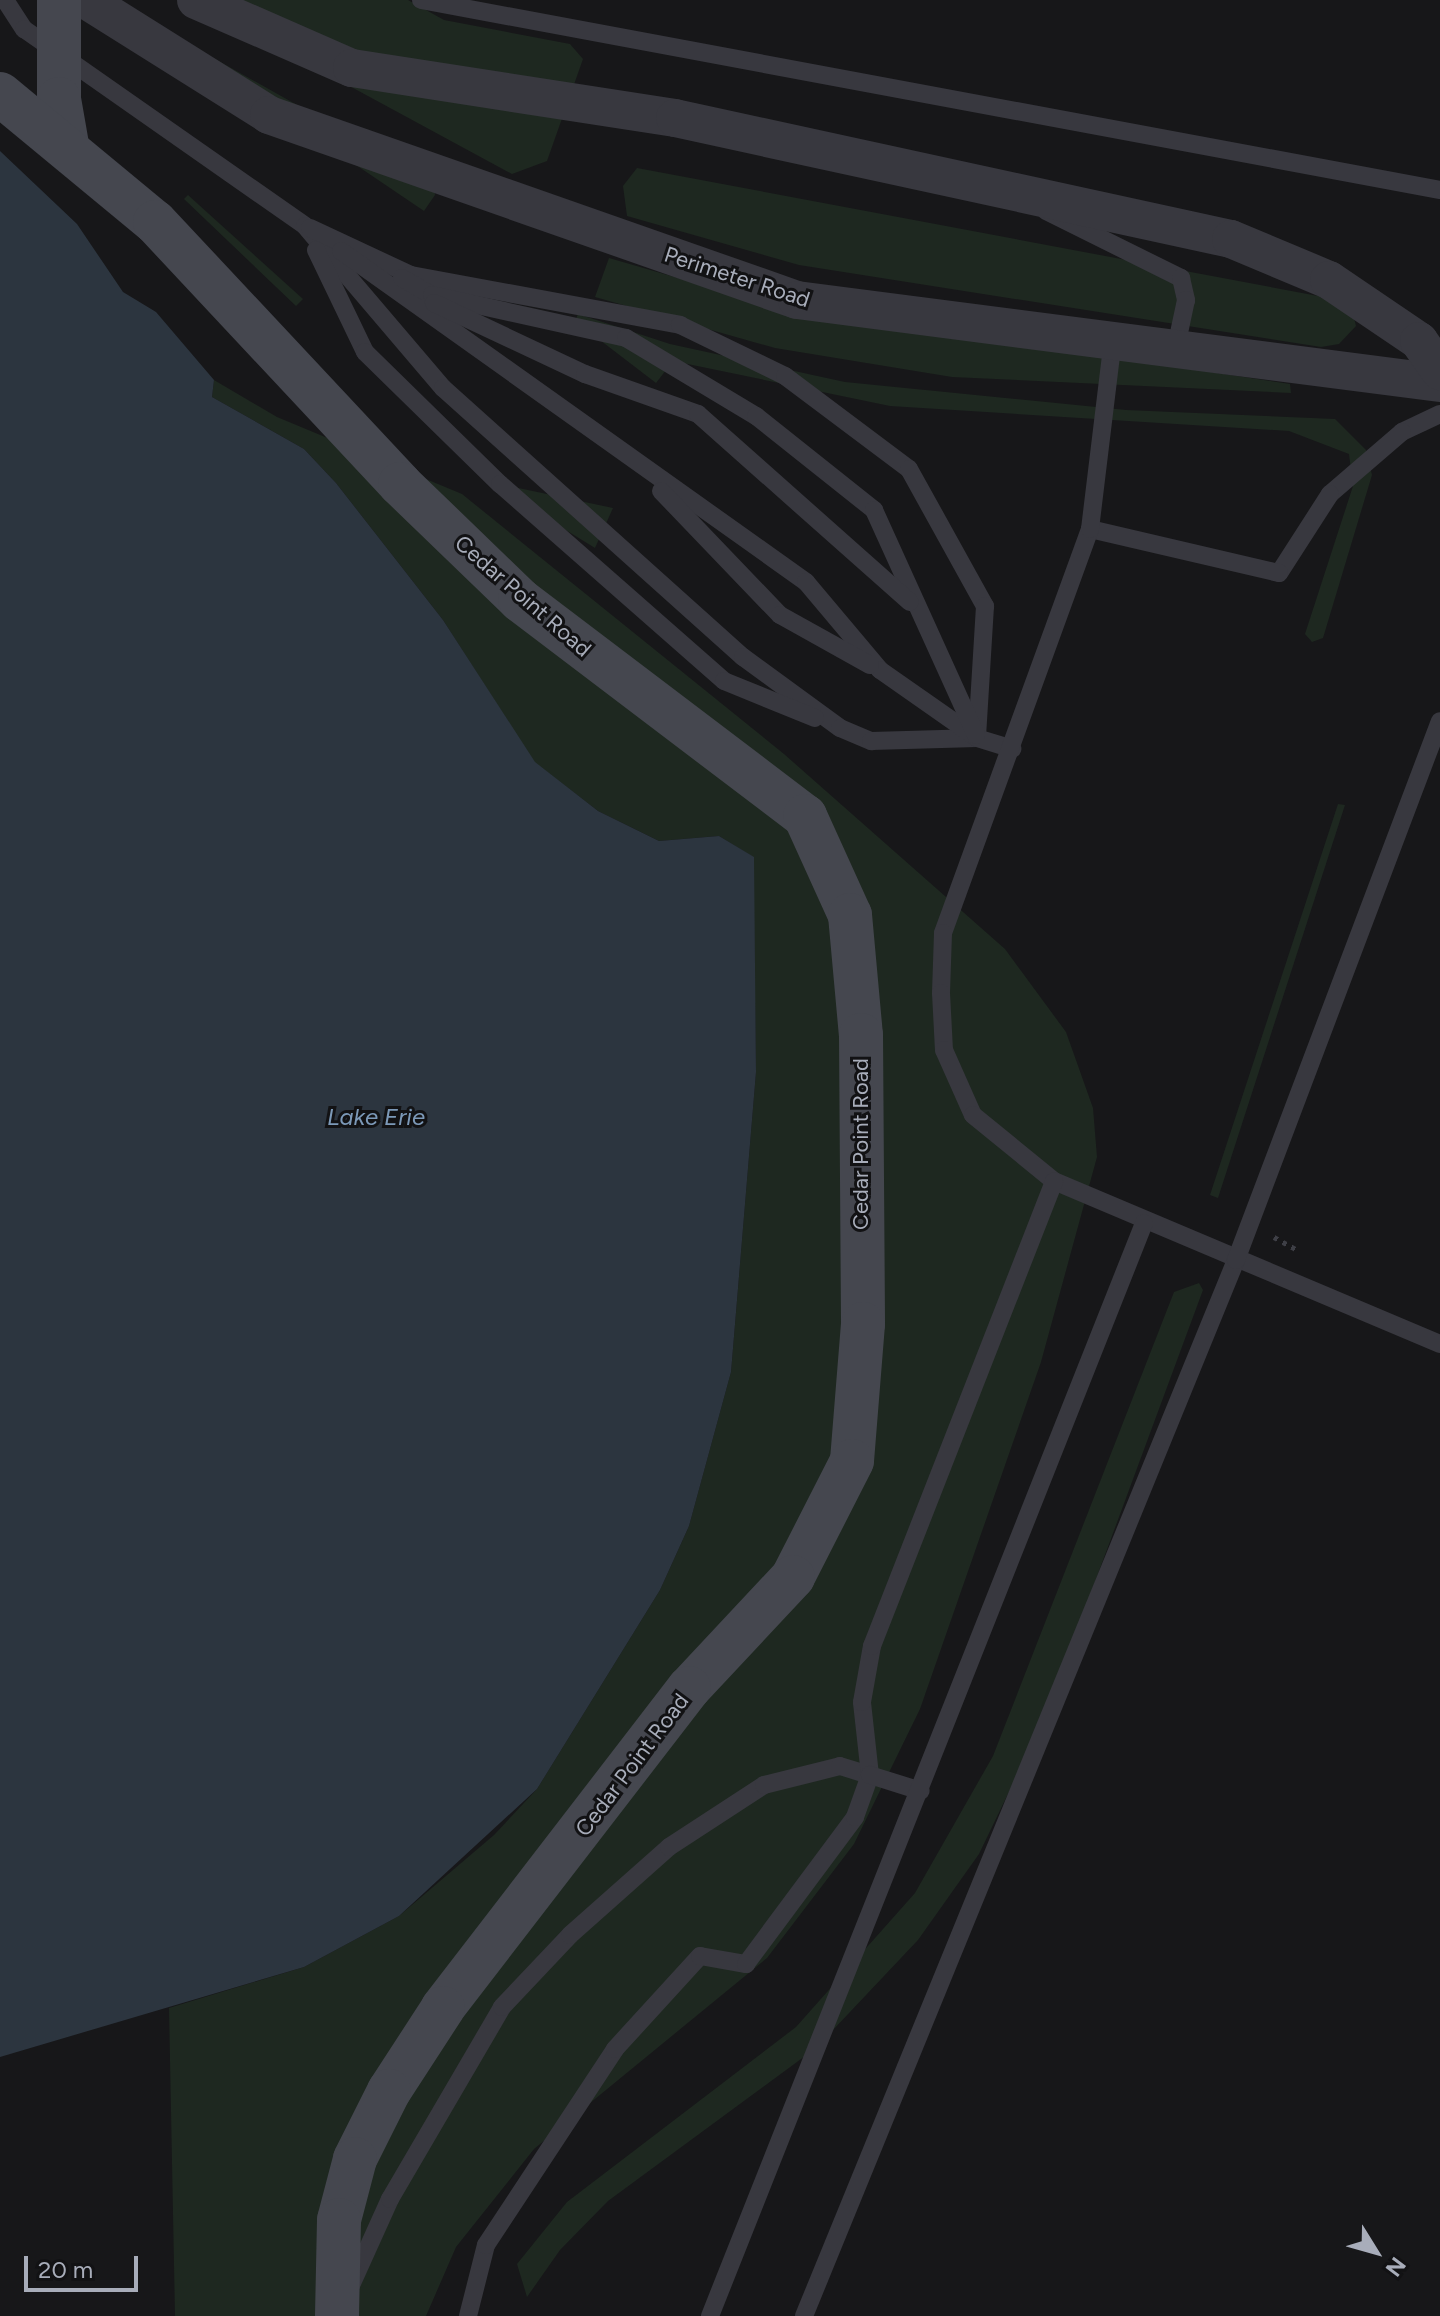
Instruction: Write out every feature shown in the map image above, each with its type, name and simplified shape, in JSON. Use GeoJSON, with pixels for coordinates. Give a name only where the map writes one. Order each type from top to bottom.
{"type":"FeatureCollection","features":[{"type":"Feature","properties":{"kind":"street"},"geometry":{"type":"LineString","coordinates":[[59,0],[58,52],[67,145]]}},
{"type":"Feature","properties":{"kind":"street","name":"Perimeter Road"},"geometry":{"type":"LineString","coordinates":[[86,0],[269,115],[797,300],[1440,383]]}},
{"type":"Feature","properties":{"kind":"street"},"geometry":{"type":"LineString","coordinates":[[196,0],[352,68],[675,118],[1012,190],[1287,257],[1419,341],[1440,371]]}},
{"type":"Feature","properties":{"kind":"street","name":"Cedar Point Road"},"geometry":{"type":"LineString","coordinates":[[0,94],[34,129],[67,145],[228,296],[400,484],[520,600],[805,816],[850,915],[857,970],[863,1324],[852,1461],[793,1577],[689,1688],[443,2008],[389,2091],[355,2159],[339,2220],[336,2315]]}},
{"type":"Feature","properties":{"kind":"lane"},"geometry":{"type":"LineString","coordinates":[[5,0],[24,29],[806,582],[880,670]]}},
{"type":"Feature","properties":{"kind":"lane"},"geometry":{"type":"LineString","coordinates":[[421,0],[1440,190]]}},
{"type":"Feature","properties":{"kind":"lane"},"geometry":{"type":"LineString","coordinates":[[1012,190],[1181,278],[1186,300],[1176,347]]}},
{"type":"Feature","properties":{"kind":"lane"},"geometry":{"type":"LineString","coordinates":[[305,226],[428,300],[585,374],[698,414],[917,609]]}},
{"type":"Feature","properties":{"kind":"lane"},"geometry":{"type":"LineString","coordinates":[[305,226],[432,295],[626,338],[756,416],[874,510],[977,738]]}},
{"type":"Feature","properties":{"kind":"lane"},"geometry":{"type":"LineString","coordinates":[[305,226],[443,388],[743,657],[840,728]]}},
{"type":"Feature","properties":{"kind":"lane"},"geometry":{"type":"LineString","coordinates":[[305,226],[365,352],[500,484],[724,681],[871,741],[977,738]]}},
{"type":"Feature","properties":{"kind":"lane"},"geometry":{"type":"LineString","coordinates":[[305,226],[411,275],[680,325],[785,376],[909,469],[985,606],[977,738]]}},
{"type":"Feature","properties":{"kind":"lane"},"geometry":{"type":"LineString","coordinates":[[1113,340],[1090,529],[943,933],[944,1050],[973,1115],[1054,1181],[1144,1223],[1440,1344]]}},
{"type":"Feature","properties":{"kind":"lane"},"geometry":{"type":"LineString","coordinates":[[1090,529],[1279,573],[1330,494],[1402,432],[1440,414]]}},
{"type":"Feature","properties":{"kind":"lane"},"geometry":{"type":"LineString","coordinates":[[634,463],[780,615],[880,670],[977,738],[1012,749]]}},
{"type":"Feature","properties":{"kind":"lane"},"geometry":{"type":"LineString","coordinates":[[804,2316],[1236,1260],[1440,721]]}},
{"type":"Feature","properties":{"kind":"lane"},"geometry":{"type":"LineString","coordinates":[[468,2316],[486,2245],[615,2049],[700,1956],[746,1964],[847,1829],[870,1775],[862,1702],[872,1646],[1054,1181]]}},
{"type":"Feature","properties":{"kind":"lane"},"geometry":{"type":"LineString","coordinates":[[710,2316],[1144,1223]]}},
{"type":"Feature","properties":{"kind":"lane"},"geometry":{"type":"LineString","coordinates":[[336,2315],[390,2199],[502,2007],[570,1935],[669,1847],[764,1785],[840,1766],[921,1791]]}},
{"type":"Feature","properties":{"kind":"shaded area"},"geometry":{"type":"Polygon","coordinates":[[[191,0],[408,0],[444,20],[570,44],[583,59],[547,161],[512,174],[191,0]]]}},
{"type":"Feature","properties":{"kind":"shaded area"},"geometry":{"type":"Polygon","coordinates":[[[121,6],[434,182],[435,195],[424,211],[121,6]]]}},
{"type":"Feature","properties":{"kind":"shaded area"},"geometry":{"type":"Polygon","coordinates":[[[637,168],[1350,302],[1356,326],[1339,344],[1321,347],[799,265],[627,216],[623,186],[637,168]]]}},
{"type":"Feature","properties":{"kind":"shaded area"},"geometry":{"type":"Polygon","coordinates":[[[188,195],[303,299],[296,306],[184,199],[188,195]]]}},
{"type":"Feature","properties":{"kind":"shaded area"},"geometry":{"type":"Polygon","coordinates":[[[609,258],[778,307],[1290,384],[1291,393],[952,377],[775,348],[595,297],[609,258]]]}},
{"type":"Feature","properties":{"kind":"shaded area"},"geometry":{"type":"Polygon","coordinates":[[[578,314],[670,344],[845,382],[1126,410],[1335,419],[1366,450],[1372,475],[1323,638],[1312,642],[1305,634],[1353,486],[1349,454],[1289,431],[890,406],[673,361],[656,383],[575,321],[578,314]]]}},
{"type":"Feature","properties":{"kind":"shaded area"},"geometry":{"type":"Polygon","coordinates":[[[214,380],[277,417],[462,494],[784,754],[1005,949],[1066,1032],[1093,1108],[1097,1157],[1041,1362],[920,1709],[854,1844],[767,1958],[534,2149],[456,2247],[426,2316],[175,2316],[169,2008],[304,1967],[399,1916],[494,1835],[537,1789],[660,1590],[689,1526],[731,1372],[756,1072],[753,857],[719,836],[659,841],[598,811],[534,762],[443,620],[336,483],[304,449],[212,397],[214,380]]]}},
{"type":"Feature","properties":{"kind":"shaded area"},"geometry":{"type":"Polygon","coordinates":[[[509,486],[613,508],[595,548],[504,492],[509,486]]]}},
{"type":"Feature","properties":{"kind":"shaded area"},"geometry":{"type":"Polygon","coordinates":[[[1338,804],[1345,805],[1218,1198],[1210,1195],[1338,804]]]}},
{"type":"Feature","properties":{"kind":"shaded area"},"geometry":{"type":"Polygon","coordinates":[[[1199,1283],[1203,1290],[1045,1717],[979,1854],[918,1940],[816,2048],[608,2201],[560,2250],[527,2297],[517,2264],[567,2202],[796,2027],[915,1893],[993,1756],[1174,1292],[1199,1283]]]}},
{"type":"Feature","properties":{"kind":"water","name":"Lake Erie"},"geometry":{"type":"Polygon","coordinates":[[[0,151],[77,224],[123,292],[156,312],[214,380],[212,397],[304,449],[336,483],[443,620],[535,762],[598,811],[659,841],[719,836],[754,857],[756,1072],[731,1372],[689,1526],[660,1590],[537,1789],[399,1916],[304,1967],[0,2057],[0,151]]]}}]}
